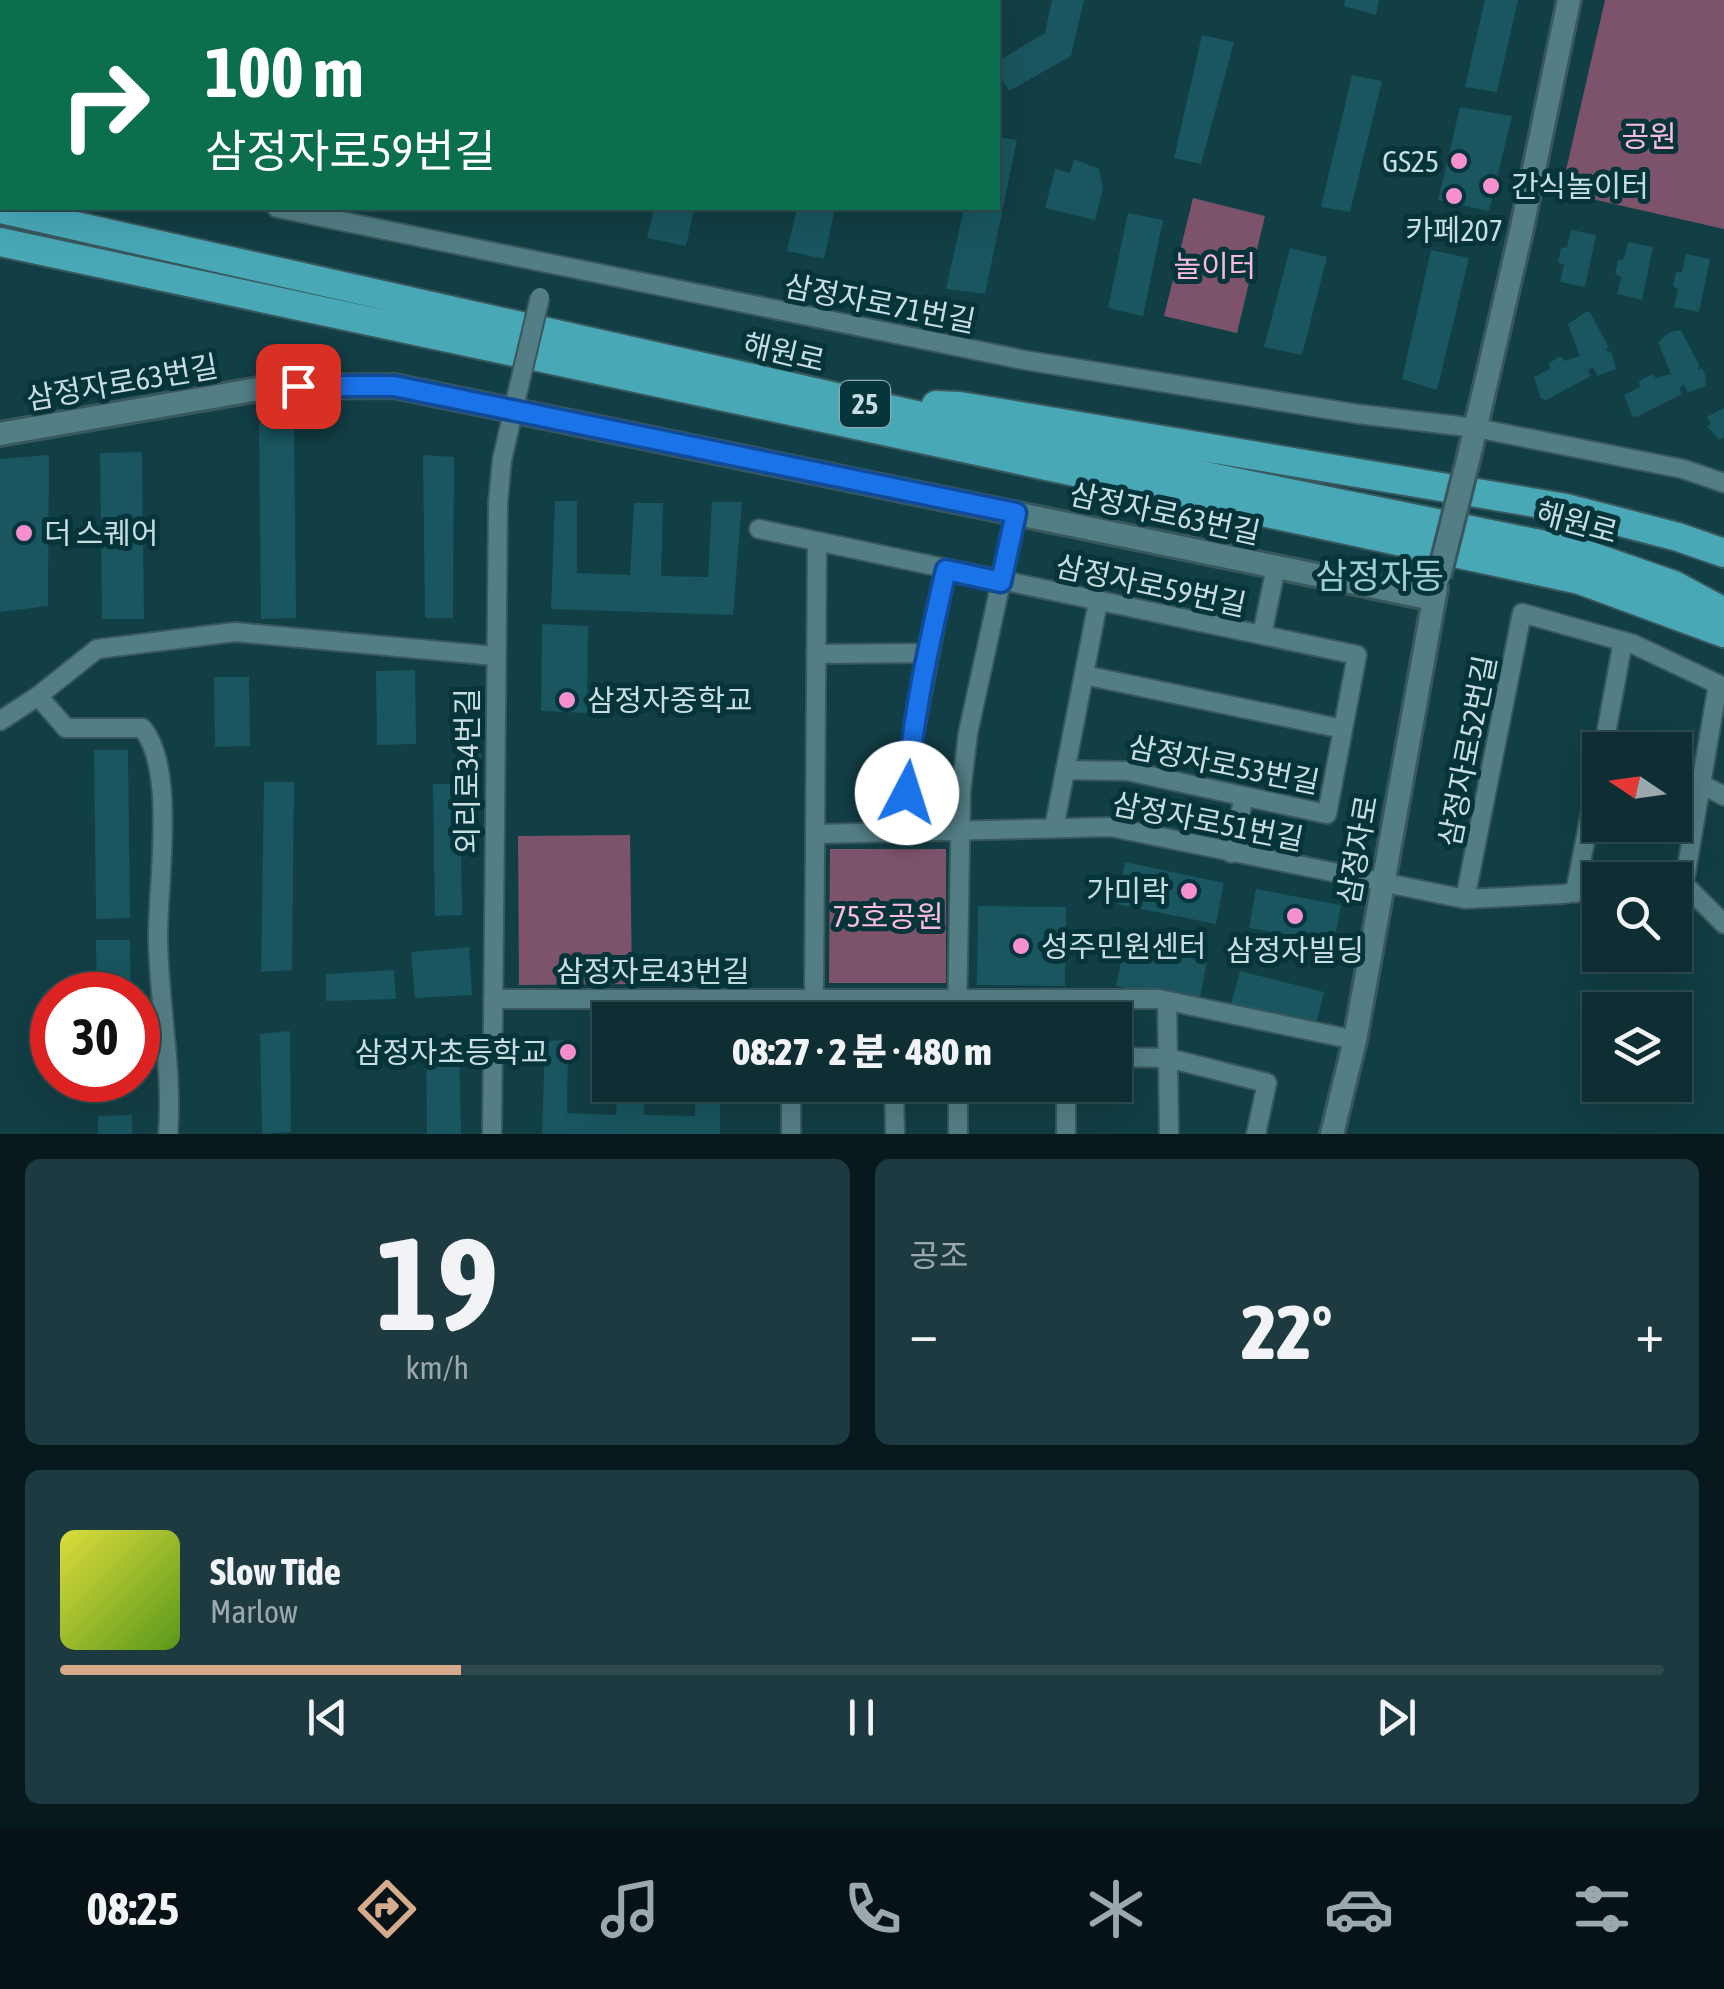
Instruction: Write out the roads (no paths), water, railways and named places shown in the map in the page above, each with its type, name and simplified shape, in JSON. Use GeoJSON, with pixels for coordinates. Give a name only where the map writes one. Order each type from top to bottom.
{"type":"FeatureCollection","features":[{"type":"Feature","properties":{"kind":"highway","name":"해원로"},"geometry":{"type":"LineString","coordinates":[[4,210],[1018,438],[1579,552],[1674,585],[1724,612]]}},
{"type":"Feature","properties":{"kind":"highway"},"geometry":{"type":"LineString","coordinates":[[36,210],[67,224]]}},
{"type":"Feature","properties":{"kind":"highway","name":"해원로"},"geometry":{"type":"LineString","coordinates":[[0,242],[1580,580],[1724,633]]}},
{"type":"Feature","properties":{"kind":"highway"},"geometry":{"type":"LineString","coordinates":[[0,250],[58,256]]}},
{"type":"Feature","properties":{"kind":"highway"},"geometry":{"type":"LineString","coordinates":[[850,400],[960,406],[1566,508],[1724,553]]}},
{"type":"Feature","properties":{"kind":"street"},"geometry":{"type":"LineString","coordinates":[[1476,428],[1570,0]]}},
{"type":"Feature","properties":{"kind":"street","name":"삼정자로71번길"},"geometry":{"type":"LineString","coordinates":[[287,210],[1024,360],[1358,414],[1476,428],[1683,470],[1724,483]]}},
{"type":"Feature","properties":{"kind":"street","name":"외리로34번길"},"geometry":{"type":"LineString","coordinates":[[492,1134],[498,502],[502,460],[548,264]]}},
{"type":"Feature","properties":{"kind":"street","name":"삼정자로63번길"},"geometry":{"type":"LineString","coordinates":[[0,434],[270,387],[394,386],[1276,567],[1436,588]]}},
{"type":"Feature","properties":{"kind":"street","name":"삼정자로"},"geometry":{"type":"LineString","coordinates":[[1332,1134],[1355,1040],[1436,588],[1476,428]]}},
{"type":"Feature","properties":{"kind":"street"},"geometry":{"type":"LineString","coordinates":[[957,999],[958,830],[968,733],[1016,513]]}},
{"type":"Feature","properties":{"kind":"street","name":"삼정자로59번길"},"geometry":{"type":"LineString","coordinates":[[759,529],[1357,655]]}},
{"type":"Feature","properties":{"kind":"street"},"geometry":{"type":"LineString","coordinates":[[814,999],[817,542]]}},
{"type":"Feature","properties":{"kind":"street"},"geometry":{"type":"LineString","coordinates":[[1262,636],[1276,567]]}},
{"type":"Feature","properties":{"kind":"street"},"geometry":{"type":"LineString","coordinates":[[904,832],[910,754],[946,570]]}},
{"type":"Feature","properties":{"kind":"street"},"geometry":{"type":"LineString","coordinates":[[1054,828],[1098,602]]}},
{"type":"Feature","properties":{"kind":"street","name":"삼정자로52번길"},"geometry":{"type":"LineString","coordinates":[[1465,899],[1522,613],[1624,641]]}},
{"type":"Feature","properties":{"kind":"street"},"geometry":{"type":"LineString","coordinates":[[0,721],[97,649],[235,632],[495,656]]}},
{"type":"Feature","properties":{"kind":"street"},"geometry":{"type":"LineString","coordinates":[[1606,732],[1624,641],[1721,685],[1681,862]]}},
{"type":"Feature","properties":{"kind":"street"},"geometry":{"type":"LineString","coordinates":[[816,654],[928,653]]}},
{"type":"Feature","properties":{"kind":"street","name":"삼정자로53번길"},"geometry":{"type":"LineString","coordinates":[[1065,770],[1128,771],[1327,814],[1357,655]]}},
{"type":"Feature","properties":{"kind":"street","name":"삼정자로53번길"},"geometry":{"type":"LineString","coordinates":[[1084,675],[1343,729]]}},
{"type":"Feature","properties":{"kind":"street"},"geometry":{"type":"LineString","coordinates":[[38,696],[66,728],[142,728],[152,739],[161,789],[158,939],[170,1106],[168,1134]]}},
{"type":"Feature","properties":{"kind":"street"},"geometry":{"type":"LineString","coordinates":[[1701,784],[1724,796]]}},
{"type":"Feature","properties":{"kind":"street"},"geometry":{"type":"LineString","coordinates":[[1232,852],[1244,796]]}},
{"type":"Feature","properties":{"kind":"street","name":"삼정자로51번길"},"geometry":{"type":"LineString","coordinates":[[815,834],[1112,827],[1381,883]]}},
{"type":"Feature","properties":{"kind":"street"},"geometry":{"type":"LineString","coordinates":[[1576,892],[1585,842]]}},
{"type":"Feature","properties":{"kind":"street"},"geometry":{"type":"LineString","coordinates":[[1381,883],[1465,899],[1582,891]]}},
{"type":"Feature","properties":{"kind":"street"},"geometry":{"type":"LineString","coordinates":[[1692,896],[1724,924]]}},
{"type":"Feature","properties":{"kind":"street","name":"삼정자로43번길"},"geometry":{"type":"LineString","coordinates":[[493,999],[1168,1000],[1355,1040]]}},
{"type":"Feature","properties":{"kind":"street"},"geometry":{"type":"LineString","coordinates":[[1168,1000],[1169,1134]]}},
{"type":"Feature","properties":{"kind":"street"},"geometry":{"type":"LineString","coordinates":[[1132,1057],[1168,1058],[1266,1083],[1256,1134]]}},
{"type":"Feature","properties":{"kind":"street"},"geometry":{"type":"LineString","coordinates":[[791,1102],[791,1134]]}},
{"type":"Feature","properties":{"kind":"street"},"geometry":{"type":"LineString","coordinates":[[894,1102],[895,1134]]}},
{"type":"Feature","properties":{"kind":"street"},"geometry":{"type":"LineString","coordinates":[[958,1102],[958,1134]]}},
{"type":"Feature","properties":{"kind":"street"},"geometry":{"type":"LineString","coordinates":[[1066,1102],[1066,1134]]}},
{"type":"Feature","properties":{"kind":"place","name":"GS25"},"geometry":{"type":"Point","coordinates":[1459,161]}},
{"type":"Feature","properties":{"kind":"place","name":"간식놀이터"},"geometry":{"type":"Point","coordinates":[1491,186]}},
{"type":"Feature","properties":{"kind":"place","name":"카페207"},"geometry":{"type":"Point","coordinates":[1454,196]}},
{"type":"Feature","properties":{"kind":"place","name":"더 스퀘어"},"geometry":{"type":"Point","coordinates":[24,533]}},
{"type":"Feature","properties":{"kind":"place","name":"삼정자중학교"},"geometry":{"type":"Point","coordinates":[567,700]}},
{"type":"Feature","properties":{"kind":"place","name":"가미락"},"geometry":{"type":"Point","coordinates":[1189,891]}},
{"type":"Feature","properties":{"kind":"place","name":"삼정자빌딩"},"geometry":{"type":"Point","coordinates":[1295,916]}},
{"type":"Feature","properties":{"kind":"place","name":"성주민원센터"},"geometry":{"type":"Point","coordinates":[1021,946]}},
{"type":"Feature","properties":{"kind":"place","name":"삼정자초등학교"},"geometry":{"type":"Point","coordinates":[568,1052]}},
{"type":"Feature","properties":{"kind":"district","name":"삼정자동"},"geometry":{"type":"Point","coordinates":[1380,575]}},
{"type":"Feature","properties":{"kind":"park label","name":"공원"},"geometry":{"type":"Point","coordinates":[1649,136]}},
{"type":"Feature","properties":{"kind":"park label","name":"놀이터"},"geometry":{"type":"Point","coordinates":[1215,266]}},
{"type":"Feature","properties":{"kind":"park label","name":"75호공원"},"geometry":{"type":"Point","coordinates":[888,916]}}]}
